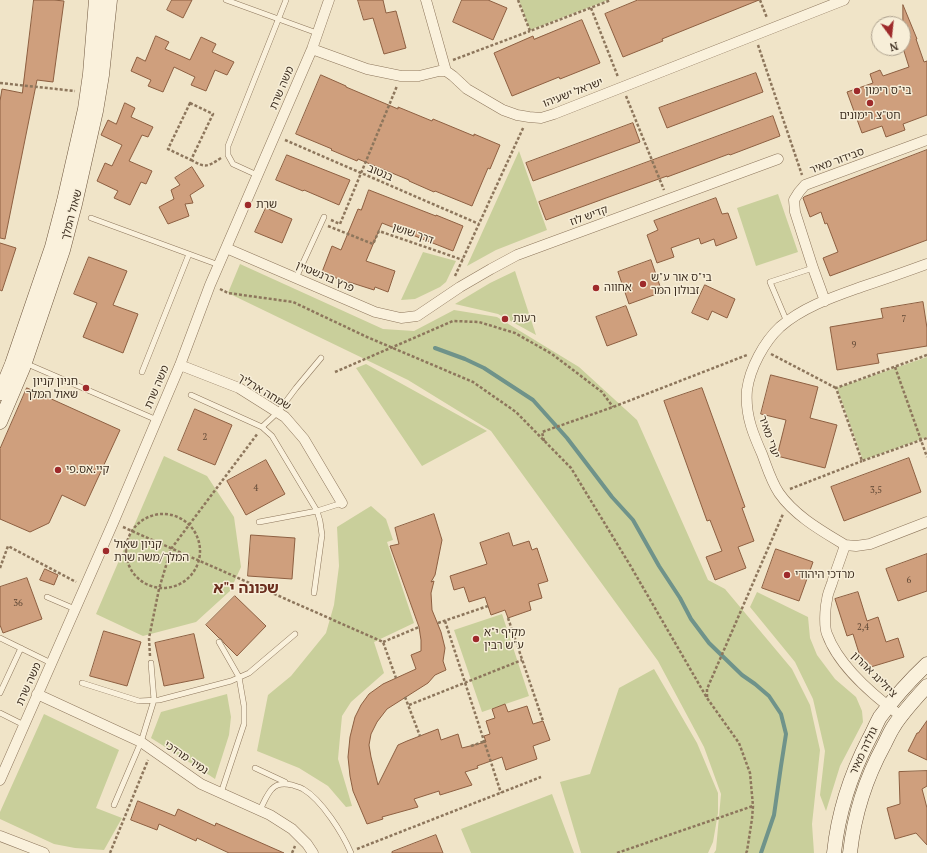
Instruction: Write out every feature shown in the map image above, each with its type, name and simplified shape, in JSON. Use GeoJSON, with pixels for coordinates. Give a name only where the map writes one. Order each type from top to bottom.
{"type":"FeatureCollection","features":[{"type":"Feature","properties":{"kind":"street","name":"שאול המלך"},"geometry":{"type":"LineString","coordinates":[[0,393],[12,364],[52,247],[64,201],[88,92],[96,0]]}},
{"type":"Feature","properties":{"kind":"street","name":"שאול המלך"},"geometry":{"type":"LineString","coordinates":[[0,422],[24,362],[63,250],[75,204],[96,111],[102,75],[110,0]]}},
{"type":"Feature","properties":{"kind":"street","name":"משה שרת"},"geometry":{"type":"LineString","coordinates":[[0,780],[114,523],[180,365],[210,285],[312,49],[329,0]]}},
{"type":"Feature","properties":{"kind":"street"},"geometry":{"type":"LineString","coordinates":[[312,49],[367,69],[401,76],[419,76],[439,70],[445,67],[426,0]]}},
{"type":"Feature","properties":{"kind":"street","name":"ישראל ישעיהו"},"geometry":{"type":"LineString","coordinates":[[445,67],[467,89],[503,110],[517,115],[541,118],[844,0]]}},
{"type":"Feature","properties":{"kind":"street","name":"סבידור מאיר"},"geometry":{"type":"LineString","coordinates":[[825,301],[795,212],[794,200],[799,192],[805,185],[927,140]]}},
{"type":"Feature","properties":{"kind":"street","name":"קדיש לוז"},"geometry":{"type":"LineString","coordinates":[[417,316],[490,269],[517,255],[778,159]]}},
{"type":"Feature","properties":{"kind":"street","name":"פרץ ברנשטיין"},"geometry":{"type":"LineString","coordinates":[[226,248],[376,312],[401,318],[417,316]]}},
{"type":"Feature","properties":{"kind":"street","name":"יערי מאיר"},"geometry":{"type":"LineString","coordinates":[[845,546],[808,522],[793,509],[780,493],[772,479],[751,426],[748,410],[748,385],[757,358],[762,349],[780,327],[798,314],[814,305],[837,296],[927,264]]}},
{"type":"Feature","properties":{"kind":"street","name":"שמחה ארליך"},"geometry":{"type":"LineString","coordinates":[[180,365],[240,388],[285,417],[304,439],[342,503]]}},
{"type":"Feature","properties":{"kind":"street"},"geometry":{"type":"LineString","coordinates":[[845,546],[870,544],[927,522]]}},
{"type":"Feature","properties":{"kind":"street","name":"ציזלינג אהרון"},"geometry":{"type":"LineString","coordinates":[[845,546],[827,599],[825,614],[826,632],[846,667],[888,707],[901,716]]}},
{"type":"Feature","properties":{"kind":"street","name":"גולדה מאיר"},"geometry":{"type":"LineString","coordinates":[[834,853],[842,806],[865,747],[880,718],[888,707],[927,664]]}},
{"type":"Feature","properties":{"kind":"street"},"geometry":{"type":"LineString","coordinates":[[851,850],[858,810],[879,754],[893,727],[927,686]]}},
{"type":"Feature","properties":{"kind":"street","name":"נמיר מרדכי"},"geometry":{"type":"LineString","coordinates":[[37,694],[141,742],[201,784],[270,815],[292,829],[314,853]]}},
{"type":"Feature","properties":{"kind":"street"},"geometry":{"type":"LineString","coordinates":[[0,836],[44,853]]}},
{"type":"Feature","properties":{"kind":"lane"},"geometry":{"type":"LineString","coordinates":[[226,0],[317,33]]}},
{"type":"Feature","properties":{"kind":"lane"},"geometry":{"type":"LineString","coordinates":[[258,176],[233,164],[228,155],[228,146],[286,0]]}},
{"type":"Feature","properties":{"kind":"lane"},"geometry":{"type":"LineString","coordinates":[[296,278],[324,217]]}},
{"type":"Feature","properties":{"kind":"lane"},"geometry":{"type":"LineString","coordinates":[[91,218],[219,265]]}},
{"type":"Feature","properties":{"kind":"lane"},"geometry":{"type":"LineString","coordinates":[[142,372],[189,254]]}},
{"type":"Feature","properties":{"kind":"lane"},"geometry":{"type":"LineString","coordinates":[[787,322],[770,282],[813,268]]}},
{"type":"Feature","properties":{"kind":"lane"},"geometry":{"type":"LineString","coordinates":[[262,427],[278,412],[321,358]]}},
{"type":"Feature","properties":{"kind":"lane"},"geometry":{"type":"LineString","coordinates":[[24,362],[157,420]]}},
{"type":"Feature","properties":{"kind":"lane"},"geometry":{"type":"LineString","coordinates":[[191,395],[262,427],[272,436],[317,511],[320,521],[322,535],[314,593]]}},
{"type":"Feature","properties":{"kind":"lane"},"geometry":{"type":"LineString","coordinates":[[259,522],[317,511],[342,503]]}},
{"type":"Feature","properties":{"kind":"lane"},"geometry":{"type":"LineString","coordinates":[[47,597],[75,609]]}},
{"type":"Feature","properties":{"kind":"lane"},"geometry":{"type":"LineString","coordinates":[[82,683],[139,701],[158,700],[239,678],[249,673],[295,634]]}},
{"type":"Feature","properties":{"kind":"lane"},"geometry":{"type":"LineString","coordinates":[[0,638],[51,663]]}},
{"type":"Feature","properties":{"kind":"lane"},"geometry":{"type":"LineString","coordinates":[[219,642],[239,678],[244,706],[244,724],[221,794]]}},
{"type":"Feature","properties":{"kind":"lane"},"geometry":{"type":"LineString","coordinates":[[0,693],[21,648]]}},
{"type":"Feature","properties":{"kind":"lane"},"geometry":{"type":"LineString","coordinates":[[114,805],[141,742],[154,700],[151,663]]}},
{"type":"Feature","properties":{"kind":"lane"},"geometry":{"type":"LineString","coordinates":[[0,713],[24,725]]}},
{"type":"Feature","properties":{"kind":"lane"},"geometry":{"type":"LineString","coordinates":[[255,768],[303,789],[312,796],[340,830],[351,853]]}},
{"type":"Feature","properties":{"kind":"lane"},"geometry":{"type":"LineString","coordinates":[[260,810],[272,789],[281,783],[289,784]]}},
{"type":"Feature","properties":{"kind":"path"},"geometry":{"type":"LineString","coordinates":[[518,0],[530,31]]}},
{"type":"Feature","properties":{"kind":"path"},"geometry":{"type":"LineString","coordinates":[[445,67],[530,31],[611,0]]}},
{"type":"Feature","properties":{"kind":"path"},"geometry":{"type":"LineString","coordinates":[[760,0],[771,29]]}},
{"type":"Feature","properties":{"kind":"path"},"geometry":{"type":"LineString","coordinates":[[591,8],[667,200]]}},
{"type":"Feature","properties":{"kind":"path"},"geometry":{"type":"LineString","coordinates":[[755,35],[805,185]]}},
{"type":"Feature","properties":{"kind":"path"},"geometry":{"type":"LineString","coordinates":[[340,224],[401,76]]}},
{"type":"Feature","properties":{"kind":"path"},"geometry":{"type":"LineString","coordinates":[[0,83],[88,92]]}},
{"type":"Feature","properties":{"kind":"path"},"geometry":{"type":"LineString","coordinates":[[191,160],[213,114],[190,103],[168,149],[202,166],[210,165],[228,155]]}},
{"type":"Feature","properties":{"kind":"path"},"geometry":{"type":"LineString","coordinates":[[446,297],[529,117]]}},
{"type":"Feature","properties":{"kind":"path","name":"בנטוב"},"geometry":{"type":"LineString","coordinates":[[274,136],[479,224]]}},
{"type":"Feature","properties":{"kind":"path","name":"דרך שושן"},"geometry":{"type":"LineString","coordinates":[[321,223],[373,244],[379,231],[463,260]]}},
{"type":"Feature","properties":{"kind":"path"},"geometry":{"type":"LineString","coordinates":[[210,285],[228,293],[293,302],[392,348],[473,382],[516,412],[571,468],[630,565],[707,698],[739,744],[750,773],[753,806],[746,853]]}},
{"type":"Feature","properties":{"kind":"path"},"geometry":{"type":"LineString","coordinates":[[335,372],[453,322],[479,322],[516,333],[552,354],[602,392],[613,407]]}},
{"type":"Feature","properties":{"kind":"path"},"geometry":{"type":"LineString","coordinates":[[544,441],[542,432],[613,407],[762,349],[836,388],[862,461]]}},
{"type":"Feature","properties":{"kind":"path"},"geometry":{"type":"LineString","coordinates":[[836,388],[927,356]]}},
{"type":"Feature","properties":{"kind":"path"},"geometry":{"type":"LineString","coordinates":[[895,367],[927,457]]}},
{"type":"Feature","properties":{"kind":"path"},"geometry":{"type":"LineString","coordinates":[[151,663],[149,638],[160,588],[171,549],[262,427]]}},
{"type":"Feature","properties":{"kind":"path"},"geometry":{"type":"LineString","coordinates":[[780,493],[862,461],[927,438]]}},
{"type":"Feature","properties":{"kind":"path"},"geometry":{"type":"LineString","coordinates":[[707,698],[707,689],[788,503]]}},
{"type":"Feature","properties":{"kind":"path"},"geometry":{"type":"LineString","coordinates":[[166,514],[178,517],[189,524],[197,536],[201,548],[200,561],[191,576],[181,584],[169,588],[160,588],[147,585],[133,573],[127,561],[127,543],[132,531],[138,524],[149,517],[166,514]]}},
{"type":"Feature","properties":{"kind":"path"},"geometry":{"type":"LineString","coordinates":[[114,523],[383,642],[396,678]]}},
{"type":"Feature","properties":{"kind":"path"},"geometry":{"type":"LineString","coordinates":[[0,568],[8,546],[85,587]]}},
{"type":"Feature","properties":{"kind":"path"},"geometry":{"type":"LineString","coordinates":[[438,623],[488,606]]}},
{"type":"Feature","properties":{"kind":"path"},"geometry":{"type":"LineString","coordinates":[[508,618],[543,721]]}},
{"type":"Feature","properties":{"kind":"path"},"geometry":{"type":"LineString","coordinates":[[445,621],[502,793]]}},
{"type":"Feature","properties":{"kind":"path"},"geometry":{"type":"LineString","coordinates":[[383,642],[419,627]]}},
{"type":"Feature","properties":{"kind":"path"},"geometry":{"type":"LineString","coordinates":[[409,705],[522,660]]}},
{"type":"Feature","properties":{"kind":"path"},"geometry":{"type":"LineString","coordinates":[[406,697],[420,736]]}},
{"type":"Feature","properties":{"kind":"path"},"geometry":{"type":"LineString","coordinates":[[471,746],[485,741]]}},
{"type":"Feature","properties":{"kind":"path"},"geometry":{"type":"LineString","coordinates":[[110,853],[152,750]]}},
{"type":"Feature","properties":{"kind":"path"},"geometry":{"type":"LineString","coordinates":[[351,853],[541,777]]}},
{"type":"Feature","properties":{"kind":"path"},"geometry":{"type":"LineString","coordinates":[[616,853],[753,806]]}},
{"type":"Feature","properties":{"kind":"green space"},"geometry":{"type":"Polygon","coordinates":[[[519,0],[608,0],[530,30],[519,0]]]}},
{"type":"Feature","properties":{"kind":"green space"},"geometry":{"type":"Polygon","coordinates":[[[519,151],[547,230],[496,250],[467,266],[519,151]]]}},
{"type":"Feature","properties":{"kind":"green space"},"geometry":{"type":"Polygon","coordinates":[[[778,194],[798,252],[756,266],[737,208],[778,194]]]}},
{"type":"Feature","properties":{"kind":"green space"},"geometry":{"type":"Polygon","coordinates":[[[423,252],[456,261],[446,282],[440,287],[415,299],[401,300],[423,252]]]}},
{"type":"Feature","properties":{"kind":"green space"},"geometry":{"type":"Polygon","coordinates":[[[240,264],[383,329],[414,331],[454,310],[497,317],[579,367],[637,420],[708,580],[725,589],[792,669],[810,705],[820,750],[812,824],[814,853],[714,853],[716,850],[721,794],[704,747],[658,661],[491,431],[408,380],[228,293],[240,264]]]}},
{"type":"Feature","properties":{"kind":"green space"},"geometry":{"type":"Polygon","coordinates":[[[515,271],[536,335],[498,314],[455,304],[490,283],[515,271]]]}},
{"type":"Feature","properties":{"kind":"green space"},"geometry":{"type":"Polygon","coordinates":[[[927,357],[927,437],[863,460],[837,388],[927,357]]]}},
{"type":"Feature","properties":{"kind":"green space"},"geometry":{"type":"Polygon","coordinates":[[[366,364],[487,431],[422,466],[356,368],[366,364]]]}},
{"type":"Feature","properties":{"kind":"green space"},"geometry":{"type":"Polygon","coordinates":[[[164,456],[207,476],[234,517],[241,567],[230,591],[196,622],[143,636],[96,614],[164,456]]]}},
{"type":"Feature","properties":{"kind":"green space"},"geometry":{"type":"Polygon","coordinates":[[[371,506],[386,519],[393,540],[387,542],[414,623],[374,642],[384,673],[351,702],[342,716],[338,759],[352,806],[346,807],[328,786],[299,768],[257,751],[268,695],[291,676],[326,633],[334,605],[339,566],[337,527],[371,506]]]}},
{"type":"Feature","properties":{"kind":"green space"},"geometry":{"type":"Polygon","coordinates":[[[757,592],[808,617],[810,638],[817,655],[835,679],[856,697],[862,711],[863,722],[840,766],[826,811],[820,795],[825,751],[813,699],[795,662],[750,607],[757,592]]]}},
{"type":"Feature","properties":{"kind":"green space"},"geometry":{"type":"Polygon","coordinates":[[[502,614],[529,696],[482,712],[454,630],[502,614]]]}},
{"type":"Feature","properties":{"kind":"green space"},"geometry":{"type":"Polygon","coordinates":[[[654,669],[697,743],[718,793],[718,813],[713,842],[708,853],[581,853],[560,782],[590,774],[619,688],[654,669]]]}},
{"type":"Feature","properties":{"kind":"green space"},"geometry":{"type":"Polygon","coordinates":[[[227,694],[231,717],[229,735],[215,779],[151,738],[161,712],[227,694]]]}},
{"type":"Feature","properties":{"kind":"green space"},"geometry":{"type":"Polygon","coordinates":[[[44,714],[119,750],[96,808],[122,818],[104,850],[75,848],[54,844],[0,819],[0,812],[44,714]]]}},
{"type":"Feature","properties":{"kind":"green space"},"geometry":{"type":"Polygon","coordinates":[[[552,794],[574,853],[471,853],[461,829],[552,794]]]}},
{"type":"Feature","properties":{"kind":"building"},"geometry":{"type":"Polygon","coordinates":[[[34,0],[64,1],[53,82],[37,80],[5,239],[0,238],[0,101],[2,89],[22,93],[34,0]]]}},
{"type":"Feature","properties":{"kind":"building"},"geometry":{"type":"Polygon","coordinates":[[[172,0],[192,0],[183,18],[167,10],[172,0]]]}},
{"type":"Feature","properties":{"kind":"building"},"geometry":{"type":"Polygon","coordinates":[[[358,0],[383,0],[386,13],[396,11],[406,48],[384,54],[373,18],[364,20],[358,0]]]}},
{"type":"Feature","properties":{"kind":"building"},"geometry":{"type":"Polygon","coordinates":[[[462,0],[488,0],[507,8],[493,40],[453,22],[462,0]]]}},
{"type":"Feature","properties":{"kind":"building"},"geometry":{"type":"Polygon","coordinates":[[[638,0],[759,0],[662,39],[663,41],[623,57],[605,14],[638,0]]]}},
{"type":"Feature","properties":{"kind":"building"},"geometry":{"type":"Polygon","coordinates":[[[903,5],[908,16],[903,16],[903,5]]]}},
{"type":"Feature","properties":{"kind":"building"},"geometry":{"type":"Polygon","coordinates":[[[582,20],[600,63],[560,79],[559,77],[512,96],[494,53],[533,36],[534,39],[582,20]]]}},
{"type":"Feature","properties":{"kind":"building"},"geometry":{"type":"Polygon","coordinates":[[[911,24],[924,62],[927,61],[927,115],[903,124],[905,130],[886,137],[882,126],[862,133],[847,92],[873,83],[870,74],[880,70],[883,76],[909,67],[906,56],[911,56],[911,24]]]}},
{"type":"Feature","properties":{"kind":"building"},"geometry":{"type":"Polygon","coordinates":[[[156,36],[169,42],[165,49],[190,60],[201,37],[216,44],[212,52],[234,62],[227,75],[215,70],[206,91],[191,85],[195,77],[174,67],[163,92],[148,86],[151,80],[131,71],[137,57],[145,61],[156,36]]]}},
{"type":"Feature","properties":{"kind":"building"},"geometry":{"type":"Polygon","coordinates":[[[756,73],[763,92],[667,128],[659,108],[756,73]]]}},
{"type":"Feature","properties":{"kind":"building"},"geometry":{"type":"Polygon","coordinates":[[[321,75],[398,109],[398,107],[432,121],[433,119],[500,145],[490,169],[488,168],[472,206],[435,191],[434,192],[358,159],[357,161],[296,134],[321,75]]]}},
{"type":"Feature","properties":{"kind":"building"},"geometry":{"type":"Polygon","coordinates":[[[125,103],[135,108],[131,117],[153,127],[148,137],[142,135],[129,161],[152,171],[146,184],[141,182],[130,205],[114,198],[118,191],[97,181],[105,163],[112,166],[122,145],[101,135],[108,120],[116,124],[125,103]]]}},
{"type":"Feature","properties":{"kind":"building"},"geometry":{"type":"Polygon","coordinates":[[[773,116],[780,136],[546,220],[539,202],[773,116]]]}},
{"type":"Feature","properties":{"kind":"building"},"geometry":{"type":"Polygon","coordinates":[[[633,123],[640,142],[533,181],[526,163],[633,123]]]}},
{"type":"Feature","properties":{"kind":"building"},"geometry":{"type":"Polygon","coordinates":[[[927,150],[927,240],[830,276],[823,258],[838,252],[827,223],[825,224],[821,212],[810,217],[803,198],[927,150]]]}},
{"type":"Feature","properties":{"kind":"building"},"geometry":{"type":"Polygon","coordinates":[[[287,155],[350,180],[339,205],[276,180],[287,155]]]}},
{"type":"Feature","properties":{"kind":"building"},"geometry":{"type":"Polygon","coordinates":[[[192,167],[204,186],[190,195],[193,203],[185,204],[189,216],[168,224],[159,207],[174,199],[171,190],[180,185],[175,178],[192,167]]]}},
{"type":"Feature","properties":{"kind":"building"},"geometry":{"type":"Polygon","coordinates":[[[369,190],[463,226],[453,251],[382,223],[366,261],[395,271],[388,292],[375,287],[374,290],[349,282],[348,283],[322,272],[332,246],[341,250],[358,209],[361,210],[369,190]]]}},
{"type":"Feature","properties":{"kind":"building"},"geometry":{"type":"Polygon","coordinates":[[[716,198],[722,214],[728,213],[737,238],[716,246],[714,239],[701,244],[699,238],[671,248],[674,257],[657,263],[647,235],[658,230],[654,221],[716,198]]]}},
{"type":"Feature","properties":{"kind":"building"},"geometry":{"type":"Polygon","coordinates":[[[266,208],[292,219],[282,243],[255,232],[266,208]]]}},
{"type":"Feature","properties":{"kind":"building"},"geometry":{"type":"Polygon","coordinates":[[[0,243],[16,248],[2,291],[0,290],[0,243]]]}},
{"type":"Feature","properties":{"kind":"building"},"geometry":{"type":"Polygon","coordinates":[[[89,257],[127,271],[113,305],[138,314],[123,353],[83,337],[97,303],[74,294],[89,257]]]}},
{"type":"Feature","properties":{"kind":"building"},"geometry":{"type":"Polygon","coordinates":[[[651,260],[662,292],[629,304],[618,272],[651,260]]]}},
{"type":"Feature","properties":{"kind":"building"},"geometry":{"type":"Polygon","coordinates":[[[705,285],[735,299],[727,318],[712,311],[708,320],[692,313],[705,285]]]}},
{"type":"Feature","properties":{"kind":"building"},"geometry":{"type":"Polygon","coordinates":[[[923,302],[927,328],[927,346],[877,354],[879,363],[837,370],[830,327],[883,318],[881,309],[923,302]]]}},
{"type":"Feature","properties":{"kind":"building"},"geometry":{"type":"Polygon","coordinates":[[[626,306],[637,335],[607,346],[596,317],[626,306]]]}},
{"type":"Feature","properties":{"kind":"building"},"geometry":{"type":"Polygon","coordinates":[[[771,375],[818,387],[810,418],[837,425],[825,468],[777,456],[786,420],[761,414],[771,375]]]}},
{"type":"Feature","properties":{"kind":"building"},"geometry":{"type":"Polygon","coordinates":[[[27,388],[120,430],[85,506],[62,495],[49,523],[30,532],[0,519],[0,449],[27,388]]]}},
{"type":"Feature","properties":{"kind":"building"},"geometry":{"type":"Polygon","coordinates":[[[702,388],[745,507],[742,508],[754,541],[738,547],[746,568],[715,580],[706,557],[722,551],[710,520],[707,521],[664,401],[702,388]]]}},
{"type":"Feature","properties":{"kind":"building"},"geometry":{"type":"Polygon","coordinates":[[[195,409],[232,425],[215,465],[178,450],[195,409]]]}},
{"type":"Feature","properties":{"kind":"building"},"geometry":{"type":"Polygon","coordinates":[[[909,458],[921,492],[844,521],[831,487],[909,458]]]}},
{"type":"Feature","properties":{"kind":"building"},"geometry":{"type":"Polygon","coordinates":[[[266,460],[285,494],[246,515],[227,481],[266,460]]]}},
{"type":"Feature","properties":{"kind":"building"},"geometry":{"type":"Polygon","coordinates":[[[434,514],[442,540],[435,575],[431,582],[434,581],[431,593],[432,610],[441,632],[445,648],[443,661],[446,670],[435,675],[428,683],[387,709],[377,722],[371,734],[369,745],[378,785],[398,745],[438,729],[441,740],[458,734],[462,748],[486,742],[484,736],[490,734],[486,721],[495,718],[492,709],[505,704],[508,712],[527,706],[533,724],[543,721],[550,740],[533,746],[537,759],[506,770],[502,757],[477,766],[478,768],[465,772],[472,785],[440,795],[439,791],[414,799],[418,807],[382,817],[383,819],[367,824],[353,791],[350,776],[348,757],[350,737],[355,717],[369,694],[383,684],[416,669],[411,655],[421,651],[419,627],[390,546],[399,544],[395,528],[434,514]]]}},
{"type":"Feature","properties":{"kind":"building"},"geometry":{"type":"Polygon","coordinates":[[[509,533],[513,546],[529,541],[532,550],[537,548],[548,581],[538,584],[542,598],[529,602],[531,610],[508,618],[505,610],[491,615],[485,597],[469,602],[464,587],[454,590],[450,576],[487,564],[480,543],[509,533]]]}},
{"type":"Feature","properties":{"kind":"building"},"geometry":{"type":"Polygon","coordinates":[[[251,535],[295,538],[292,579],[248,576],[251,535]]]}},
{"type":"Feature","properties":{"kind":"building","name":"מרדכי היהודי"},"geometry":{"type":"Polygon","coordinates":[[[776,549],[813,562],[799,601],[762,588],[776,549]]]}},
{"type":"Feature","properties":{"kind":"building"},"geometry":{"type":"Polygon","coordinates":[[[927,554],[927,591],[898,601],[886,569],[927,554]]]}},
{"type":"Feature","properties":{"kind":"building"},"geometry":{"type":"Polygon","coordinates":[[[45,569],[58,575],[54,585],[40,580],[45,569]]]}},
{"type":"Feature","properties":{"kind":"building"},"geometry":{"type":"Polygon","coordinates":[[[27,578],[42,619],[3,633],[0,625],[0,587],[27,578]]]}},
{"type":"Feature","properties":{"kind":"building"},"geometry":{"type":"Polygon","coordinates":[[[858,592],[867,621],[878,617],[886,642],[898,638],[904,657],[864,669],[853,634],[847,636],[835,599],[858,592]]]}},
{"type":"Feature","properties":{"kind":"building"},"geometry":{"type":"Polygon","coordinates":[[[235,596],[266,626],[237,656],[206,625],[235,596]]]}},
{"type":"Feature","properties":{"kind":"building"},"geometry":{"type":"Polygon","coordinates":[[[104,631],[141,642],[127,686],[90,676],[104,631]]]}},
{"type":"Feature","properties":{"kind":"building"},"geometry":{"type":"Polygon","coordinates":[[[194,634],[204,678],[164,686],[155,643],[194,634]]]}},
{"type":"Feature","properties":{"kind":"building"},"geometry":{"type":"Polygon","coordinates":[[[927,721],[927,760],[908,751],[917,733],[927,721]]]}},
{"type":"Feature","properties":{"kind":"building"},"geometry":{"type":"Polygon","coordinates":[[[927,771],[927,786],[922,789],[927,808],[927,845],[916,833],[895,839],[887,808],[900,804],[899,772],[927,771]]]}},
{"type":"Feature","properties":{"kind":"building"},"geometry":{"type":"Polygon","coordinates":[[[138,801],[175,816],[178,809],[215,826],[216,823],[284,853],[229,853],[197,838],[196,841],[159,824],[157,830],[131,820],[138,801]]]}},
{"type":"Feature","properties":{"kind":"building"},"geometry":{"type":"Polygon","coordinates":[[[436,835],[443,853],[392,853],[392,852],[436,835]]]}},
{"type":"Feature","properties":{"kind":"waterway"},"geometry":{"type":"LineString","coordinates":[[435,348],[484,368],[533,400],[567,438],[612,497],[633,520],[691,619],[709,643],[742,675],[769,696],[781,714],[786,734],[774,815],[761,853]]}},
{"type":"Feature","properties":{"kind":"place","name":"בי\"ס רימון"},"geometry":{"type":"Point","coordinates":[857,91]}},
{"type":"Feature","properties":{"kind":"place","name":"חט\"צ רימונים"},"geometry":{"type":"Point","coordinates":[870,103]}},
{"type":"Feature","properties":{"kind":"place","name":"שרת"},"geometry":{"type":"Point","coordinates":[248,205]}},
{"type":"Feature","properties":{"kind":"place","name":"בי\"ס אור ע\"ש זבולון המר"},"geometry":{"type":"Point","coordinates":[643,284]}},
{"type":"Feature","properties":{"kind":"place","name":"אחווה"},"geometry":{"type":"Point","coordinates":[596,288]}},
{"type":"Feature","properties":{"kind":"place","name":"רעות"},"geometry":{"type":"Point","coordinates":[505,319]}},
{"type":"Feature","properties":{"kind":"place","name":"חניון קניון שאול המלך"},"geometry":{"type":"Point","coordinates":[86,388]}},
{"type":"Feature","properties":{"kind":"place","name":"קיי.אס.פי"},"geometry":{"type":"Point","coordinates":[58,470]}},
{"type":"Feature","properties":{"kind":"place","name":"קניון שאול המלך/משה שרת"},"geometry":{"type":"Point","coordinates":[106,551]}},
{"type":"Feature","properties":{"kind":"place","name":"מרדכי היהודי"},"geometry":{"type":"Point","coordinates":[787,575]}},
{"type":"Feature","properties":{"kind":"place","name":"מקיף י\"א ע\"ש רבין"},"geometry":{"type":"Point","coordinates":[476,639]}},
{"type":"Feature","properties":{"kind":"district","name":"שכונה י\"א"},"geometry":{"type":"Point","coordinates":[246,589]}}]}
